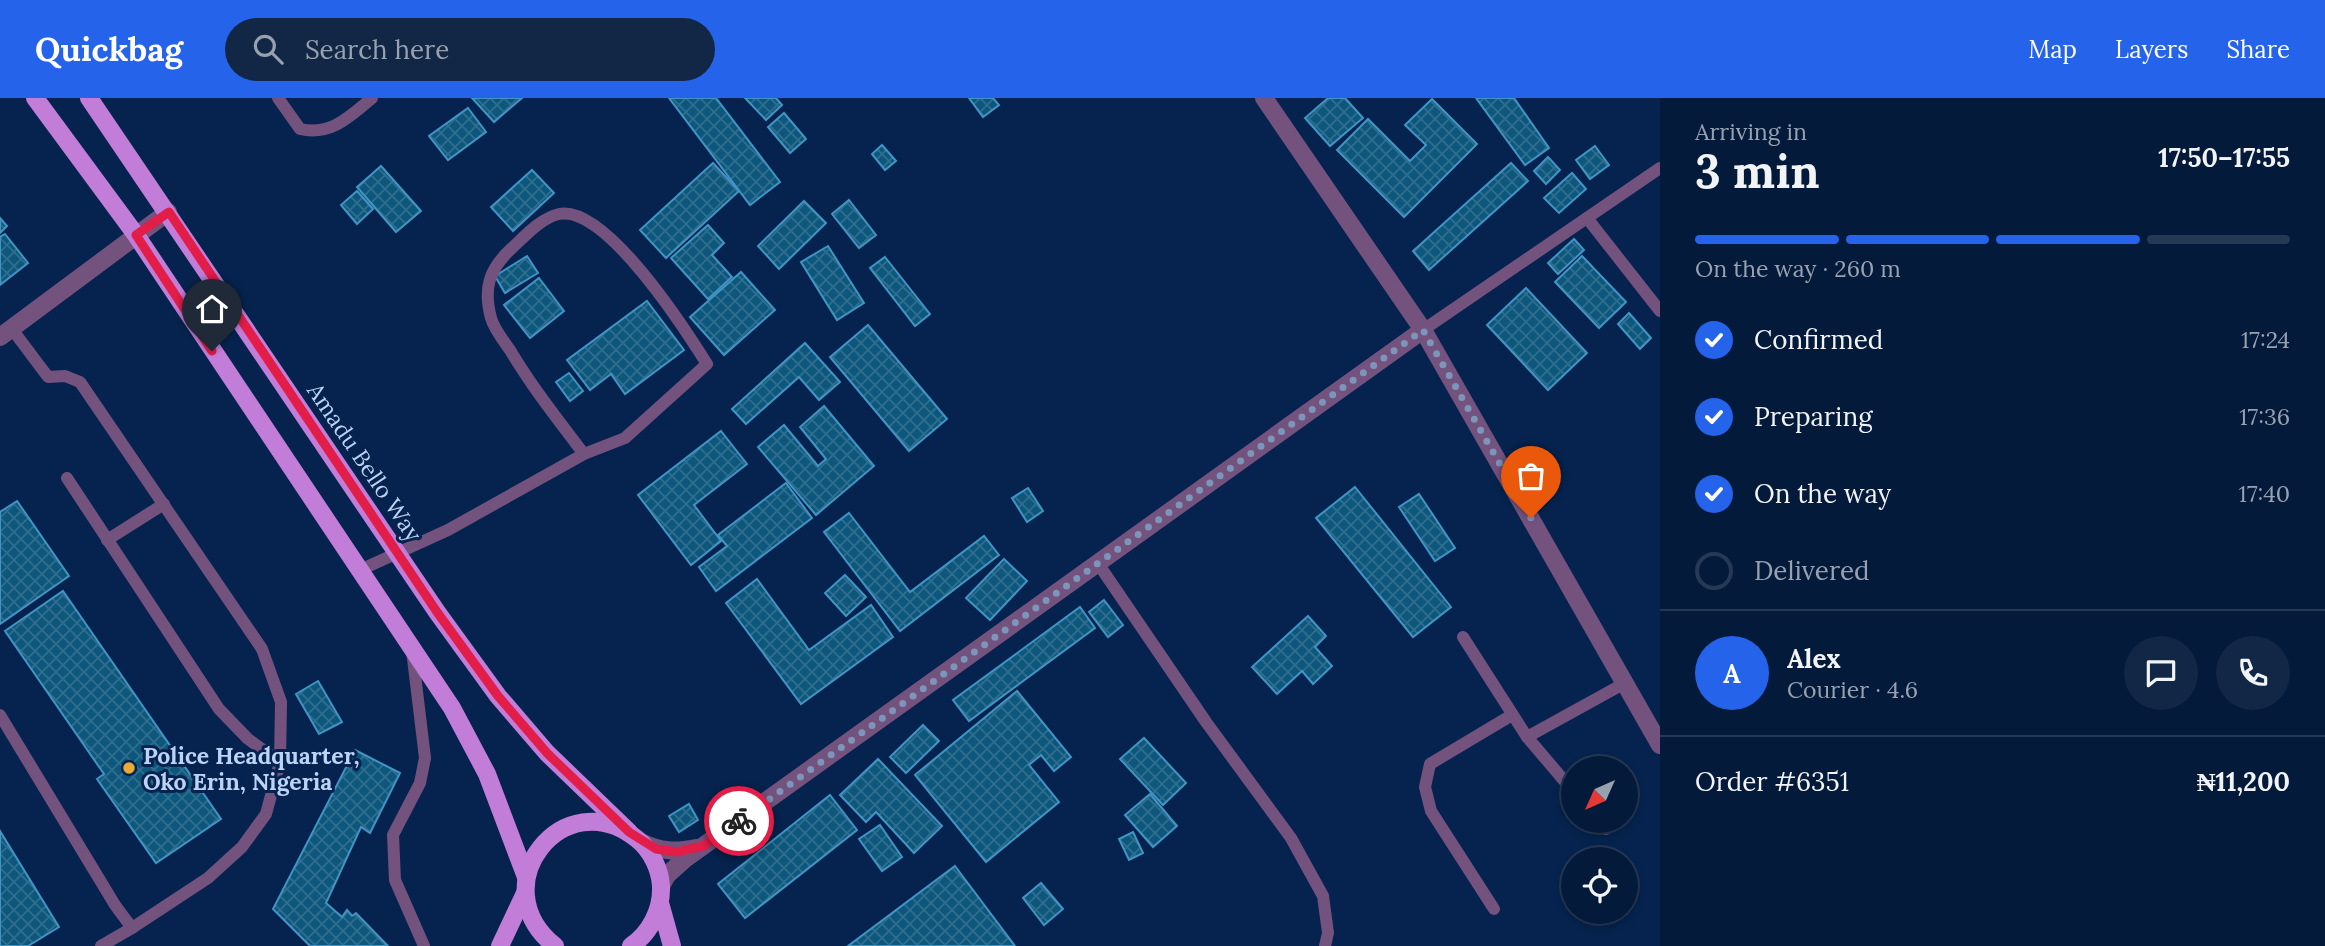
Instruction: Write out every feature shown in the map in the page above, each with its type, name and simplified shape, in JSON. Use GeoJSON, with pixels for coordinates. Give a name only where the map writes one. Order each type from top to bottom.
{"type":"FeatureCollection","features":[{"type":"Feature","properties":{"kind":"main road"},"geometry":{"type":"LineString","coordinates":[[35,98],[136,235],[452,708],[487,774],[526,885],[534,924],[555,946]]}},
{"type":"Feature","properties":{"kind":"main road","name":"Amadu Bello Way"},"geometry":{"type":"LineString","coordinates":[[89,98],[169,212],[396,551],[498,696],[547,753],[635,837],[658,870],[660,895],[672,946]]}},
{"type":"Feature","properties":{"kind":"main road"},"geometry":{"type":"LineString","coordinates":[[500,946],[540,848],[565,828],[597,822],[635,837]]}},
{"type":"Feature","properties":{"kind":"main road"},"geometry":{"type":"LineString","coordinates":[[631,946],[646,932],[660,895]]}},
{"type":"Feature","properties":{"kind":"street"},"geometry":{"type":"LineString","coordinates":[[1264,98],[1423,330],[1660,745]]}},
{"type":"Feature","properties":{"kind":"street"},"geometry":{"type":"LineString","coordinates":[[6,333],[169,212]]}},
{"type":"Feature","properties":{"kind":"street"},"geometry":{"type":"LineString","coordinates":[[660,895],[667,875],[703,846],[1423,330]]}},
{"type":"Feature","properties":{"kind":"street"},"geometry":{"type":"LineString","coordinates":[[635,837],[656,849],[677,852],[703,846]]}},
{"type":"Feature","properties":{"kind":"lane"},"geometry":{"type":"LineString","coordinates":[[278,98],[300,129],[316,132],[340,124],[372,98]]}},
{"type":"Feature","properties":{"kind":"lane"},"geometry":{"type":"LineString","coordinates":[[1423,330],[1660,168]]}},
{"type":"Feature","properties":{"kind":"lane"},"geometry":{"type":"LineString","coordinates":[[360,570],[396,551],[448,530],[584,454],[625,438],[707,363],[670,305],[618,245],[580,215],[559,214],[538,225],[499,259],[488,275],[487,298],[492,322],[527,379],[584,454]]}},
{"type":"Feature","properties":{"kind":"lane"},"geometry":{"type":"LineString","coordinates":[[1587,218],[1660,311]]}},
{"type":"Feature","properties":{"kind":"lane"},"geometry":{"type":"LineString","coordinates":[[6,333],[48,377],[65,376],[80,382],[262,649],[281,702],[280,762],[266,814],[242,848],[208,878],[102,946]]}},
{"type":"Feature","properties":{"kind":"lane"},"geometry":{"type":"LineString","coordinates":[[66,478],[219,709],[248,739],[280,762]]}},
{"type":"Feature","properties":{"kind":"lane"},"geometry":{"type":"LineString","coordinates":[[107,540],[164,504]]}},
{"type":"Feature","properties":{"kind":"lane"},"geometry":{"type":"LineString","coordinates":[[1097,562],[1206,722],[1291,838],[1323,896],[1328,933],[1325,946]]}},
{"type":"Feature","properties":{"kind":"lane"},"geometry":{"type":"LineString","coordinates":[[1463,637],[1527,737],[1561,777]]}},
{"type":"Feature","properties":{"kind":"lane"},"geometry":{"type":"LineString","coordinates":[[412,646],[425,758],[420,783],[393,835],[395,880],[408,916],[424,946]]}},
{"type":"Feature","properties":{"kind":"lane"},"geometry":{"type":"LineString","coordinates":[[1527,737],[1625,683]]}},
{"type":"Feature","properties":{"kind":"lane"},"geometry":{"type":"LineString","coordinates":[[0,715],[132,928]]}},
{"type":"Feature","properties":{"kind":"lane"},"geometry":{"type":"LineString","coordinates":[[1494,909],[1431,811],[1425,787],[1430,764],[1512,715]]}},
{"type":"Feature","properties":{"kind":"building"},"geometry":{"type":"Polygon","coordinates":[[[472,98],[522,98],[494,122],[472,98]]]}},
{"type":"Feature","properties":{"kind":"building"},"geometry":{"type":"Polygon","coordinates":[[[669,98],[716,98],[780,182],[750,205],[669,98]]]}},
{"type":"Feature","properties":{"kind":"building"},"geometry":{"type":"Polygon","coordinates":[[[745,98],[776,98],[782,105],[766,120],[745,98]]]}},
{"type":"Feature","properties":{"kind":"building"},"geometry":{"type":"Polygon","coordinates":[[[969,98],[993,98],[999,105],[983,117],[969,98]]]}},
{"type":"Feature","properties":{"kind":"building"},"geometry":{"type":"Polygon","coordinates":[[[1328,98],[1345,98],[1363,118],[1330,146],[1305,118],[1328,98]]]}},
{"type":"Feature","properties":{"kind":"building"},"geometry":{"type":"Polygon","coordinates":[[[1476,98],[1514,98],[1549,148],[1525,165],[1476,98]]]}},
{"type":"Feature","properties":{"kind":"building"},"geometry":{"type":"Polygon","coordinates":[[[1432,99],[1477,144],[1404,217],[1337,150],[1368,119],[1410,161],[1426,145],[1405,125],[1432,99]]]}},
{"type":"Feature","properties":{"kind":"building"},"geometry":{"type":"Polygon","coordinates":[[[468,108],[486,132],[448,160],[429,136],[468,108]]]}},
{"type":"Feature","properties":{"kind":"building"},"geometry":{"type":"Polygon","coordinates":[[[784,113],[806,139],[790,153],[768,127],[784,113]]]}},
{"type":"Feature","properties":{"kind":"building"},"geometry":{"type":"Polygon","coordinates":[[[882,145],[896,161],[885,170],[872,154],[882,145]]]}},
{"type":"Feature","properties":{"kind":"building"},"geometry":{"type":"Polygon","coordinates":[[[1595,146],[1609,165],[1590,179],[1576,160],[1595,146]]]}},
{"type":"Feature","properties":{"kind":"building"},"geometry":{"type":"Polygon","coordinates":[[[1548,157],[1560,170],[1546,184],[1534,171],[1548,157]]]}},
{"type":"Feature","properties":{"kind":"building"},"geometry":{"type":"Polygon","coordinates":[[[713,163],[739,191],[666,258],[640,230],[713,163]]]}},
{"type":"Feature","properties":{"kind":"building"},"geometry":{"type":"Polygon","coordinates":[[[1511,163],[1528,181],[1429,270],[1413,251],[1511,163]]]}},
{"type":"Feature","properties":{"kind":"building"},"geometry":{"type":"Polygon","coordinates":[[[381,166],[421,211],[396,232],[357,187],[381,166]]]}},
{"type":"Feature","properties":{"kind":"building"},"geometry":{"type":"Polygon","coordinates":[[[532,170],[554,193],[513,231],[491,207],[532,170]]]}},
{"type":"Feature","properties":{"kind":"building"},"geometry":{"type":"Polygon","coordinates":[[[1572,173],[1586,189],[1559,213],[1544,198],[1572,173]]]}},
{"type":"Feature","properties":{"kind":"building"},"geometry":{"type":"Polygon","coordinates":[[[357,191],[373,209],[357,224],[341,205],[357,191]]]}},
{"type":"Feature","properties":{"kind":"building"},"geometry":{"type":"Polygon","coordinates":[[[849,200],[876,235],[859,248],[832,214],[849,200]]]}},
{"type":"Feature","properties":{"kind":"building"},"geometry":{"type":"Polygon","coordinates":[[[804,201],[826,223],[779,269],[758,246],[804,201]]]}},
{"type":"Feature","properties":{"kind":"building"},"geometry":{"type":"Polygon","coordinates":[[[0,218],[7,226],[0,233],[0,218]]]}},
{"type":"Feature","properties":{"kind":"building"},"geometry":{"type":"Polygon","coordinates":[[[708,225],[724,243],[712,255],[732,277],[708,299],[671,258],[708,225]]]}},
{"type":"Feature","properties":{"kind":"building"},"geometry":{"type":"Polygon","coordinates":[[[5,234],[28,263],[0,285],[0,237],[5,234]]]}},
{"type":"Feature","properties":{"kind":"building"},"geometry":{"type":"Polygon","coordinates":[[[1574,239],[1584,250],[1558,274],[1548,263],[1574,239]]]}},
{"type":"Feature","properties":{"kind":"building"},"geometry":{"type":"Polygon","coordinates":[[[828,246],[864,303],[837,320],[801,262],[828,246]]]}},
{"type":"Feature","properties":{"kind":"building"},"geometry":{"type":"Polygon","coordinates":[[[527,256],[538,273],[505,293],[495,276],[527,256]]]}},
{"type":"Feature","properties":{"kind":"building"},"geometry":{"type":"Polygon","coordinates":[[[1582,256],[1626,302],[1599,328],[1555,282],[1582,256]]]}},
{"type":"Feature","properties":{"kind":"building"},"geometry":{"type":"Polygon","coordinates":[[[885,257],[930,314],[915,326],[870,268],[885,257]]]}},
{"type":"Feature","properties":{"kind":"building"},"geometry":{"type":"Polygon","coordinates":[[[741,272],[775,310],[724,355],[690,317],[741,272]]]}},
{"type":"Feature","properties":{"kind":"building"},"geometry":{"type":"Polygon","coordinates":[[[539,278],[564,311],[530,338],[504,305],[539,278]]]}},
{"type":"Feature","properties":{"kind":"building"},"geometry":{"type":"Polygon","coordinates":[[[1526,288],[1587,353],[1548,390],[1487,325],[1526,288]]]}},
{"type":"Feature","properties":{"kind":"building"},"geometry":{"type":"Polygon","coordinates":[[[647,301],[684,350],[625,394],[611,374],[590,390],[567,360],[647,301]]]}},
{"type":"Feature","properties":{"kind":"building"},"geometry":{"type":"Polygon","coordinates":[[[1629,313],[1651,338],[1640,349],[1618,324],[1629,313]]]}},
{"type":"Feature","properties":{"kind":"building"},"geometry":{"type":"Polygon","coordinates":[[[868,325],[947,419],[909,451],[830,357],[868,325]]]}},
{"type":"Feature","properties":{"kind":"building"},"geometry":{"type":"Polygon","coordinates":[[[805,343],[840,382],[819,400],[799,377],[746,424],[732,409],[805,343]]]}},
{"type":"Feature","properties":{"kind":"building"},"geometry":{"type":"Polygon","coordinates":[[[569,373],[583,391],[570,401],[556,382],[569,373]]]}},
{"type":"Feature","properties":{"kind":"building"},"geometry":{"type":"Polygon","coordinates":[[[824,406],[874,466],[816,515],[758,447],[784,425],[818,466],[826,459],[800,427],[824,406]]]}},
{"type":"Feature","properties":{"kind":"building"},"geometry":{"type":"Polygon","coordinates":[[[721,431],[747,464],[694,505],[721,541],[691,565],[638,495],[721,431]]]}},
{"type":"Feature","properties":{"kind":"building"},"geometry":{"type":"Polygon","coordinates":[[[786,483],[812,518],[716,591],[699,567],[727,546],[718,535],[786,483]]]}},
{"type":"Feature","properties":{"kind":"building"},"geometry":{"type":"Polygon","coordinates":[[[1355,487],[1451,607],[1413,637],[1316,518],[1355,487]]]}},
{"type":"Feature","properties":{"kind":"building"},"geometry":{"type":"Polygon","coordinates":[[[1028,488],[1043,511],[1027,522],[1012,498],[1028,488]]]}},
{"type":"Feature","properties":{"kind":"building"},"geometry":{"type":"Polygon","coordinates":[[[1419,494],[1455,548],[1435,561],[1399,507],[1419,494]]]}},
{"type":"Feature","properties":{"kind":"building"},"geometry":{"type":"Polygon","coordinates":[[[17,501],[69,576],[0,624],[0,512],[17,501]]]}},
{"type":"Feature","properties":{"kind":"building"},"geometry":{"type":"Polygon","coordinates":[[[849,513],[910,592],[984,536],[999,555],[900,631],[824,532],[849,513]]]}},
{"type":"Feature","properties":{"kind":"building"},"geometry":{"type":"Polygon","coordinates":[[[1004,559],[1027,581],[990,620],[966,598],[1004,559]]]}},
{"type":"Feature","properties":{"kind":"building"},"geometry":{"type":"Polygon","coordinates":[[[845,575],[866,597],[846,616],[825,593],[845,575]]]}},
{"type":"Feature","properties":{"kind":"building"},"geometry":{"type":"Polygon","coordinates":[[[757,579],[809,650],[871,605],[893,637],[801,704],[726,603],[757,579]]]}},
{"type":"Feature","properties":{"kind":"building"},"geometry":{"type":"Polygon","coordinates":[[[63,591],[221,819],[156,863],[97,779],[104,774],[5,631],[63,591]]]}},
{"type":"Feature","properties":{"kind":"building"},"geometry":{"type":"Polygon","coordinates":[[[1104,600],[1123,625],[1108,637],[1089,612],[1104,600]]]}},
{"type":"Feature","properties":{"kind":"building"},"geometry":{"type":"Polygon","coordinates":[[[1080,607],[1095,628],[969,721],[953,700],[1080,607]]]}},
{"type":"Feature","properties":{"kind":"building"},"geometry":{"type":"Polygon","coordinates":[[[1308,616],[1326,636],[1315,647],[1332,666],[1313,684],[1302,671],[1277,694],[1252,667],[1308,616]]]}},
{"type":"Feature","properties":{"kind":"building"},"geometry":{"type":"Polygon","coordinates":[[[318,681],[342,722],[319,734],[296,694],[318,681]]]}},
{"type":"Feature","properties":{"kind":"building"},"geometry":{"type":"Polygon","coordinates":[[[1017,691],[1071,757],[1054,771],[1041,755],[1029,765],[1059,802],[986,862],[915,775],[1017,691]]]}},
{"type":"Feature","properties":{"kind":"building"},"geometry":{"type":"Polygon","coordinates":[[[923,725],[939,741],[906,773],[890,757],[923,725]]]}},
{"type":"Feature","properties":{"kind":"building"},"geometry":{"type":"Polygon","coordinates":[[[1144,738],[1186,783],[1163,805],[1120,759],[1144,738]]]}},
{"type":"Feature","properties":{"kind":"building"},"geometry":{"type":"Polygon","coordinates":[[[355,750],[400,773],[370,833],[361,827],[326,903],[342,917],[347,910],[352,916],[356,913],[388,946],[310,946],[273,909],[355,750]]]}},
{"type":"Feature","properties":{"kind":"building"},"geometry":{"type":"Polygon","coordinates":[[[878,759],[942,826],[914,853],[876,812],[866,822],[840,795],[878,759]]]}},
{"type":"Feature","properties":{"kind":"building"},"geometry":{"type":"Polygon","coordinates":[[[1150,794],[1177,826],[1153,847],[1125,815],[1150,794]]]}},
{"type":"Feature","properties":{"kind":"building"},"geometry":{"type":"Polygon","coordinates":[[[830,795],[857,830],[745,918],[718,884],[830,795]]]}},
{"type":"Feature","properties":{"kind":"building"},"geometry":{"type":"Polygon","coordinates":[[[689,804],[698,820],[679,832],[669,816],[689,804]]]}},
{"type":"Feature","properties":{"kind":"building"},"geometry":{"type":"Polygon","coordinates":[[[880,825],[902,857],[882,871],[859,839],[880,825]]]}},
{"type":"Feature","properties":{"kind":"building"},"geometry":{"type":"Polygon","coordinates":[[[0,831],[59,927],[28,946],[0,946],[0,831]]]}},
{"type":"Feature","properties":{"kind":"building"},"geometry":{"type":"Polygon","coordinates":[[[1133,832],[1143,853],[1129,860],[1119,839],[1133,832]]]}},
{"type":"Feature","properties":{"kind":"building"},"geometry":{"type":"Polygon","coordinates":[[[955,866],[1015,946],[848,946],[955,866]]]}},
{"type":"Feature","properties":{"kind":"building"},"geometry":{"type":"Polygon","coordinates":[[[1041,883],[1063,909],[1044,925],[1023,898],[1041,883]]]}},
{"type":"Feature","properties":{"kind":"way so far"},"geometry":{"type":"LineString","coordinates":[[739,821],[1423,330],[1531,518]]}},
{"type":"Feature","properties":{"kind":"place","name":"Police Headquarter, Oko Erin, Nigeria"},"geometry":{"type":"Point","coordinates":[129,768]}},
{"type":"Feature","properties":{"kind":"route"},"geometry":{"type":"LineString","coordinates":[[212,351],[136,235],[169,212],[437,612],[498,696],[547,753],[629,832],[656,849],[677,852],[703,846],[739,821]]}}]}
